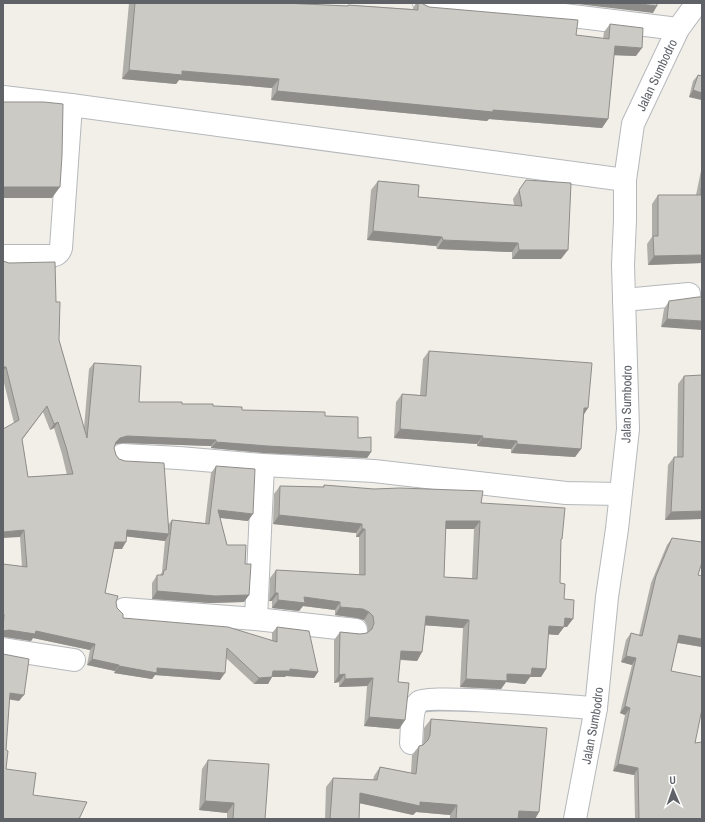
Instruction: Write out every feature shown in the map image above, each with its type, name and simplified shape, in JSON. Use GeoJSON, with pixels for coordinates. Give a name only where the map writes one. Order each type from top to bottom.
{"type":"FeatureCollection","features":[{"type":"Feature","properties":{"kind":"street"},"geometry":{"type":"LineString","coordinates":[[424,3],[556,9],[678,28]]}},
{"type":"Feature","properties":{"kind":"street","name":"Jalan Sumbodro"},"geometry":{"type":"LineString","coordinates":[[575,819],[596,708],[607,597],[617,529],[628,429],[624,300],[625,180],[633,124],[678,28],[697,3]]}},
{"type":"Feature","properties":{"kind":"street"},"geometry":{"type":"LineString","coordinates":[[3,97],[625,180]]}},
{"type":"Feature","properties":{"kind":"street"},"geometry":{"type":"LineString","coordinates":[[3,256],[50,256],[55,255],[61,248],[71,105]]}},
{"type":"Feature","properties":{"kind":"street"},"geometry":{"type":"LineString","coordinates":[[624,300],[689,294]]}},
{"type":"Feature","properties":{"kind":"street"},"geometry":{"type":"LineString","coordinates":[[122,455],[374,471],[566,493],[620,494]]}},
{"type":"Feature","properties":{"kind":"street"},"geometry":{"type":"LineString","coordinates":[[256,620],[263,465]]}},
{"type":"Feature","properties":{"kind":"street"},"geometry":{"type":"LineString","coordinates":[[124,610],[256,620],[356,630]]}},
{"type":"Feature","properties":{"kind":"street"},"geometry":{"type":"LineString","coordinates":[[3,649],[74,660]]}},
{"type":"Feature","properties":{"kind":"street"},"geometry":{"type":"LineString","coordinates":[[411,743],[412,722],[415,707],[420,701],[428,699],[461,699],[596,708]]}},
{"type":"Feature","properties":{"kind":"building"},"geometry":{"type":"Polygon","coordinates":[[[135,3],[283,3],[348,5],[418,10],[418,3],[422,3],[429,7],[578,20],[576,35],[609,39],[610,24],[643,28],[642,48],[615,46],[608,119],[493,110],[493,112],[277,91],[279,79],[182,71],[182,75],[129,70],[135,3]]]}},
{"type":"Feature","properties":{"kind":"building"},"geometry":{"type":"Polygon","coordinates":[[[632,3],[657,3],[657,6],[632,3]]]}},
{"type":"Feature","properties":{"kind":"building"},"geometry":{"type":"Polygon","coordinates":[[[698,75],[702,76],[702,93],[693,90],[698,75]]]}},
{"type":"Feature","properties":{"kind":"building"},"geometry":{"type":"Polygon","coordinates":[[[3,102],[44,102],[63,104],[60,187],[3,187],[3,102]]]}},
{"type":"Feature","properties":{"kind":"building"},"geometry":{"type":"Polygon","coordinates":[[[526,180],[571,183],[568,250],[519,250],[518,243],[443,240],[442,237],[373,231],[378,181],[419,185],[418,197],[522,206],[519,190],[526,180]]]}},
{"type":"Feature","properties":{"kind":"building"},"geometry":{"type":"Polygon","coordinates":[[[702,185],[702,255],[654,256],[653,236],[658,236],[658,195],[701,195],[702,185]]]}},
{"type":"Feature","properties":{"kind":"building"},"geometry":{"type":"Polygon","coordinates":[[[3,261],[9,263],[55,262],[56,302],[60,302],[59,340],[87,438],[94,363],[141,366],[139,402],[213,404],[213,406],[242,407],[242,410],[325,412],[325,416],[358,417],[358,438],[371,437],[371,452],[216,442],[216,440],[127,436],[120,438],[116,442],[114,448],[119,459],[125,461],[164,463],[169,534],[127,530],[126,542],[115,542],[105,593],[118,596],[116,602],[117,608],[123,614],[123,618],[228,627],[277,642],[277,627],[309,631],[318,672],[290,669],[290,671],[273,671],[272,677],[259,678],[227,648],[225,673],[157,668],[157,673],[92,659],[95,644],[36,631],[35,634],[9,630],[3,631],[3,564],[27,567],[24,530],[3,532],[3,429],[19,420],[6,367],[3,367],[3,261]],[[47,406],[22,439],[28,477],[73,474],[58,422],[54,424],[47,406]]]}},
{"type":"Feature","properties":{"kind":"building"},"geometry":{"type":"Polygon","coordinates":[[[702,297],[702,321],[667,319],[669,301],[702,297]]]}},
{"type":"Feature","properties":{"kind":"building"},"geometry":{"type":"Polygon","coordinates":[[[429,351],[592,363],[588,408],[584,408],[581,449],[517,444],[517,441],[482,438],[483,436],[400,429],[402,394],[426,396],[429,351]]]}},
{"type":"Feature","properties":{"kind":"building"},"geometry":{"type":"Polygon","coordinates":[[[702,375],[702,511],[671,512],[674,457],[683,457],[684,376],[702,375]]]}},
{"type":"Feature","properties":{"kind":"building"},"geometry":{"type":"Polygon","coordinates":[[[216,466],[255,469],[253,514],[218,510],[227,545],[246,545],[245,564],[251,564],[249,595],[215,596],[157,591],[157,575],[163,575],[164,570],[166,570],[172,520],[209,524],[216,466]]]}},
{"type":"Feature","properties":{"kind":"building"},"geometry":{"type":"Polygon","coordinates":[[[324,485],[374,489],[400,488],[483,491],[481,503],[565,508],[561,539],[560,583],[565,584],[564,599],[574,600],[573,619],[565,618],[564,627],[549,626],[546,669],[532,668],[531,675],[507,674],[507,681],[466,679],[469,620],[426,616],[422,652],[401,651],[398,682],[409,683],[405,720],[369,717],[373,678],[345,679],[345,674],[339,675],[340,632],[360,634],[367,633],[372,629],[374,623],[373,616],[363,609],[340,607],[340,602],[304,597],[305,603],[278,600],[278,593],[275,593],[276,570],[365,575],[365,529],[362,529],[362,524],[279,515],[280,486],[324,487],[324,485]],[[446,521],[444,577],[477,579],[480,521],[446,521]]]}},
{"type":"Feature","properties":{"kind":"building"},"geometry":{"type":"Polygon","coordinates":[[[672,538],[702,542],[702,562],[698,575],[702,576],[702,639],[679,635],[671,671],[702,677],[702,709],[695,743],[702,742],[702,819],[639,819],[638,768],[618,764],[630,708],[625,706],[636,658],[626,656],[631,633],[642,636],[656,576],[672,538]]]}},
{"type":"Feature","properties":{"kind":"building"},"geometry":{"type":"Polygon","coordinates":[[[3,654],[29,659],[24,695],[10,693],[6,769],[36,773],[33,795],[87,802],[79,819],[3,819],[3,654]]]}},
{"type":"Feature","properties":{"kind":"building"},"geometry":{"type":"Polygon","coordinates":[[[431,719],[547,728],[539,812],[519,811],[518,819],[456,819],[457,805],[420,802],[420,806],[360,793],[359,819],[330,819],[333,778],[377,780],[380,767],[416,774],[419,746],[423,745],[428,740],[430,735],[431,719]]]}},
{"type":"Feature","properties":{"kind":"building"},"geometry":{"type":"Polygon","coordinates":[[[208,760],[269,764],[265,819],[233,819],[234,803],[205,801],[208,760]]]}}]}
